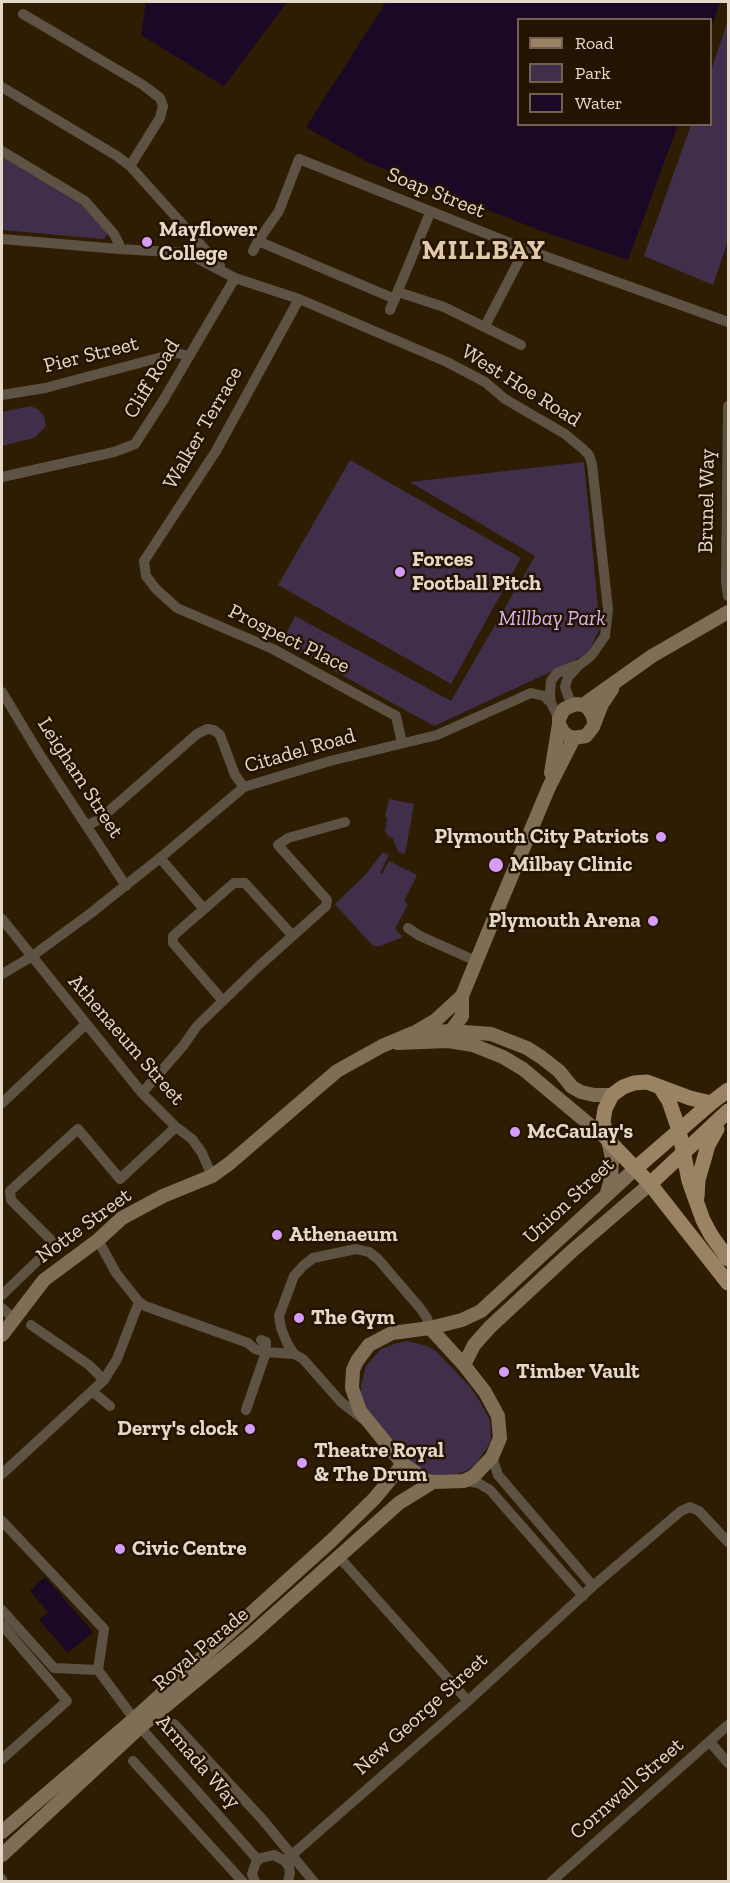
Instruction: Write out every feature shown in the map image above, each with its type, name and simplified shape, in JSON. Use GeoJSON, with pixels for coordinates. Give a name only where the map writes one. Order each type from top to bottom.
{"type":"FeatureCollection","features":[{"type":"Feature","properties":{"kind":"main road"},"geometry":{"type":"LineString","coordinates":[[711,1103],[647,1082],[634,1083],[612,1095],[605,1109],[603,1122],[608,1140],[650,1184],[729,1283]]}},
{"type":"Feature","properties":{"kind":"main road"},"geometry":{"type":"LineString","coordinates":[[660,1087],[669,1101],[679,1130],[689,1181],[696,1203],[711,1235],[729,1259]]}},
{"type":"Feature","properties":{"kind":"main road","name":"Union Street"},"geometry":{"type":"LineString","coordinates":[[636,1168],[729,1090]]}},
{"type":"Feature","properties":{"kind":"main road"},"geometry":{"type":"LineString","coordinates":[[696,1203],[698,1180],[708,1145],[729,1111]]}},
{"type":"Feature","properties":{"kind":"main road","name":"Union Street"},"geometry":{"type":"LineString","coordinates":[[650,1184],[729,1111]]}},
{"type":"Feature","properties":{"kind":"street"},"geometry":{"type":"LineString","coordinates":[[23,14],[143,85],[160,98],[164,106],[160,118],[130,166]]}},
{"type":"Feature","properties":{"kind":"street"},"geometry":{"type":"LineString","coordinates":[[2,87],[130,166],[224,271]]}},
{"type":"Feature","properties":{"kind":"street"},"geometry":{"type":"LineString","coordinates":[[2,151],[85,201],[114,234],[119,243],[119,249]]}},
{"type":"Feature","properties":{"kind":"street","name":"Soap Street"},"geometry":{"type":"LineString","coordinates":[[396,295],[256,246],[279,210],[299,159],[430,213],[729,322]]}},
{"type":"Feature","properties":{"kind":"street"},"geometry":{"type":"LineString","coordinates":[[390,310],[430,213]]}},
{"type":"Feature","properties":{"kind":"street"},"geometry":{"type":"LineString","coordinates":[[187,253],[188,232]]}},
{"type":"Feature","properties":{"kind":"street"},"geometry":{"type":"LineString","coordinates":[[2,239],[187,253],[224,271]]}},
{"type":"Feature","properties":{"kind":"street"},"geometry":{"type":"LineString","coordinates":[[485,326],[525,249]]}},
{"type":"Feature","properties":{"kind":"street","name":"West Hoe Road"},"geometry":{"type":"LineString","coordinates":[[224,271],[236,278],[298,299],[447,362],[478,378],[505,399],[565,435],[589,455],[597,505],[608,625],[600,645],[568,677],[565,687],[570,701],[579,704]]}},
{"type":"Feature","properties":{"kind":"street","name":"Cliff Road"},"geometry":{"type":"LineString","coordinates":[[2,477],[114,452],[135,444],[236,278]]}},
{"type":"Feature","properties":{"kind":"street"},"geometry":{"type":"LineString","coordinates":[[396,295],[444,307],[521,345]]}},
{"type":"Feature","properties":{"kind":"street","name":"Walker Terrace"},"geometry":{"type":"LineString","coordinates":[[146,576],[144,561],[216,451],[298,299]]}},
{"type":"Feature","properties":{"kind":"street","name":"Pier Street"},"geometry":{"type":"LineString","coordinates":[[2,395],[45,388],[177,353],[189,356]]}},
{"type":"Feature","properties":{"kind":"street","name":"Brunel Way"},"geometry":{"type":"LineString","coordinates":[[729,406],[726,582],[729,596]]}},
{"type":"Feature","properties":{"kind":"street","name":"Prospect Place"},"geometry":{"type":"LineString","coordinates":[[146,576],[156,589],[177,608],[273,649],[396,716],[402,743]]}},
{"type":"Feature","properties":{"kind":"street"},"geometry":{"type":"LineString","coordinates":[[549,787],[559,722],[564,709],[579,704],[617,682],[652,656],[727,615]]}},
{"type":"Feature","properties":{"kind":"street","name":"West Hoe Road"},"geometry":{"type":"LineString","coordinates":[[551,703],[551,681],[557,673],[579,665]]}},
{"type":"Feature","properties":{"kind":"street"},"geometry":{"type":"LineString","coordinates":[[551,703],[563,732],[574,738],[586,736],[593,727],[602,704],[617,682]]}},
{"type":"Feature","properties":{"kind":"street","name":"Leigham Street"},"geometry":{"type":"LineString","coordinates":[[2,692],[40,755],[126,886]]}},
{"type":"Feature","properties":{"kind":"street","name":"Citadel Road"},"geometry":{"type":"LineString","coordinates":[[2,974],[31,957],[126,886],[244,786],[437,735],[531,693],[544,696],[551,703]]}},
{"type":"Feature","properties":{"kind":"street"},"geometry":{"type":"LineString","coordinates":[[579,704],[590,710],[594,722]]}},
{"type":"Feature","properties":{"kind":"street"},"geometry":{"type":"LineString","coordinates":[[88,825],[100,819],[197,734],[207,729],[214,730],[220,735],[235,775],[244,786]]}},
{"type":"Feature","properties":{"kind":"street"},"geometry":{"type":"LineString","coordinates":[[449,1036],[462,1016],[462,996],[476,961],[549,787],[574,738]]}},
{"type":"Feature","properties":{"kind":"street"},"geometry":{"type":"LineString","coordinates":[[141,1093],[183,1046],[197,1026],[292,935],[326,906],[327,900],[278,845],[288,837],[345,822]]}},
{"type":"Feature","properties":{"kind":"street"},"geometry":{"type":"LineString","coordinates":[[160,858],[204,909]]}},
{"type":"Feature","properties":{"kind":"street"},"geometry":{"type":"LineString","coordinates":[[223,1000],[173,943],[173,936],[234,883],[245,883],[292,935]]}},
{"type":"Feature","properties":{"kind":"street","name":"Athenaeum Street"},"geometry":{"type":"LineString","coordinates":[[2,919],[141,1093],[176,1127],[192,1139],[202,1153],[212,1176]]}},
{"type":"Feature","properties":{"kind":"street"},"geometry":{"type":"LineString","coordinates":[[408,928],[420,936],[476,961]]}},
{"type":"Feature","properties":{"kind":"street","name":"Notte Street"},"geometry":{"type":"LineString","coordinates":[[2,1335],[44,1280],[98,1240],[122,1218],[164,1196],[212,1176],[337,1071],[436,1020],[462,996]]}},
{"type":"Feature","properties":{"kind":"street"},"geometry":{"type":"LineString","coordinates":[[462,1016],[474,1032]]}},
{"type":"Feature","properties":{"kind":"street"},"geometry":{"type":"LineString","coordinates":[[2,1103],[85,1025]]}},
{"type":"Feature","properties":{"kind":"street"},"geometry":{"type":"LineString","coordinates":[[392,1043],[474,1032],[491,1034],[527,1048],[541,1057],[559,1071],[572,1087],[581,1092],[612,1095]]}},
{"type":"Feature","properties":{"kind":"street"},"geometry":{"type":"LineString","coordinates":[[413,1033],[449,1036],[492,1052],[523,1069],[608,1140],[612,1162],[607,1193]]}},
{"type":"Feature","properties":{"kind":"street"},"geometry":{"type":"LineString","coordinates":[[2,1295],[55,1244],[11,1200],[10,1191],[78,1130],[120,1179],[176,1127]]}},
{"type":"Feature","properties":{"kind":"street","name":"Union Street"},"geometry":{"type":"LineString","coordinates":[[430,1328],[462,1320],[481,1311],[636,1168]]}},
{"type":"Feature","properties":{"kind":"street","name":"Union Street"},"geometry":{"type":"LineString","coordinates":[[464,1365],[474,1345],[490,1327],[650,1184]]}},
{"type":"Feature","properties":{"kind":"street"},"geometry":{"type":"LineString","coordinates":[[98,1240],[116,1273],[139,1302],[154,1310],[249,1343],[255,1349],[294,1354],[303,1359],[341,1402],[368,1423]]}},
{"type":"Feature","properties":{"kind":"street"},"geometry":{"type":"LineString","coordinates":[[294,1354],[281,1328],[279,1316],[294,1276],[314,1258],[356,1249],[369,1252],[378,1259],[420,1308],[430,1328],[485,1392],[498,1416],[500,1438],[492,1457],[474,1476],[464,1481]]}},
{"type":"Feature","properties":{"kind":"street"},"geometry":{"type":"LineString","coordinates":[[2,1474],[104,1380],[117,1359],[139,1302]]}},
{"type":"Feature","properties":{"kind":"street"},"geometry":{"type":"LineString","coordinates":[[2,1308],[14,1319]]}},
{"type":"Feature","properties":{"kind":"street"},"geometry":{"type":"LineString","coordinates":[[31,1325],[89,1365],[104,1380]]}},
{"type":"Feature","properties":{"kind":"street"},"geometry":{"type":"LineString","coordinates":[[249,1343],[261,1340],[281,1328]]}},
{"type":"Feature","properties":{"kind":"street"},"geometry":{"type":"LineString","coordinates":[[430,1328],[392,1333],[369,1345],[357,1361],[351,1378],[360,1411],[403,1464],[426,1480],[478,1483],[490,1490],[583,1596]]}},
{"type":"Feature","properties":{"kind":"street"},"geometry":{"type":"LineString","coordinates":[[246,1410],[265,1352],[266,1342],[261,1340]]}},
{"type":"Feature","properties":{"kind":"street"},"geometry":{"type":"LineString","coordinates":[[93,1392],[110,1406]]}},
{"type":"Feature","properties":{"kind":"street"},"geometry":{"type":"LineString","coordinates":[[492,1457],[498,1475],[593,1586]]}},
{"type":"Feature","properties":{"kind":"street","name":"Royal Parade"},"geometry":{"type":"LineString","coordinates":[[2,1855],[137,1723],[331,1541],[374,1499],[403,1464]]}},
{"type":"Feature","properties":{"kind":"street","name":"Royal Parade"},"geometry":{"type":"LineString","coordinates":[[2,1832],[137,1723],[250,1636],[399,1503],[433,1482]]}},
{"type":"Feature","properties":{"kind":"street","name":"New George Street"},"geometry":{"type":"LineString","coordinates":[[288,1858],[468,1701],[593,1586],[681,1511],[690,1507],[699,1511],[729,1542]]}},
{"type":"Feature","properties":{"kind":"street"},"geometry":{"type":"LineString","coordinates":[[2,1521],[104,1629],[98,1670],[54,1668],[2,1610]]}},
{"type":"Feature","properties":{"kind":"street"},"geometry":{"type":"LineString","coordinates":[[339,1557],[468,1701]]}},
{"type":"Feature","properties":{"kind":"street"},"geometry":{"type":"LineString","coordinates":[[2,1625],[68,1701],[2,1759]]}},
{"type":"Feature","properties":{"kind":"street","name":"Armada Way"},"geometry":{"type":"LineString","coordinates":[[98,1670],[137,1723],[258,1860]]}},
{"type":"Feature","properties":{"kind":"street","name":"Armada Way"},"geometry":{"type":"LineString","coordinates":[[174,1724],[262,1819],[288,1858],[314,1881]]}},
{"type":"Feature","properties":{"kind":"street","name":"Cornwall Street"},"geometry":{"type":"LineString","coordinates":[[551,1881],[729,1725]]}},
{"type":"Feature","properties":{"kind":"street"},"geometry":{"type":"LineString","coordinates":[[710,1742],[729,1763]]}},
{"type":"Feature","properties":{"kind":"street"},"geometry":{"type":"LineString","coordinates":[[133,1761],[249,1880],[258,1860],[267,1855],[273,1855],[288,1858],[290,1874],[288,1881]]}},
{"type":"Feature","properties":{"kind":"green space"},"geometry":{"type":"Polygon","coordinates":[[[728,20],[728,241],[713,285],[644,256],[691,126],[712,126],[712,68],[728,20]]]}},
{"type":"Feature","properties":{"kind":"green space"},"geometry":{"type":"Polygon","coordinates":[[[2,157],[85,207],[108,233],[104,239],[2,230],[2,157]]]}},
{"type":"Feature","properties":{"kind":"green space"},"geometry":{"type":"Polygon","coordinates":[[[30,406],[38,409],[44,416],[46,426],[34,438],[2,446],[2,412],[30,406]]]}},
{"type":"Feature","properties":{"kind":"green space","name":"Forces Football Pitch"},"geometry":{"type":"Polygon","coordinates":[[[350,460],[521,558],[451,684],[278,585],[350,460]]]}},
{"type":"Feature","properties":{"kind":"green space","name":"Millbay Park"},"geometry":{"type":"Polygon","coordinates":[[[584,462],[600,628],[588,653],[434,726],[282,642],[295,616],[451,701],[535,556],[410,482],[584,462]]]}},
{"type":"Feature","properties":{"kind":"green space"},"geometry":{"type":"Polygon","coordinates":[[[389,799],[414,804],[405,854],[398,852],[393,839],[385,831],[389,799]]]}},
{"type":"Feature","properties":{"kind":"green space"},"geometry":{"type":"Polygon","coordinates":[[[383,852],[389,855],[380,873],[382,874],[389,861],[417,875],[404,901],[408,904],[395,929],[403,937],[375,946],[335,904],[366,874],[383,852]]]}},
{"type":"Feature","properties":{"kind":"green space"},"geometry":{"type":"Polygon","coordinates":[[[407,1341],[427,1346],[437,1352],[471,1388],[490,1420],[491,1439],[487,1448],[475,1465],[466,1471],[457,1474],[434,1475],[418,1468],[366,1410],[361,1385],[366,1366],[381,1349],[407,1341]]]}},
{"type":"Feature","properties":{"kind":"water"},"geometry":{"type":"Polygon","coordinates":[[[146,2],[287,2],[224,86],[141,35],[146,2]]]}},
{"type":"Feature","properties":{"kind":"water"},"geometry":{"type":"Polygon","coordinates":[[[386,2],[720,2],[712,27],[712,18],[517,18],[517,126],[678,126],[628,260],[539,230],[369,163],[306,127],[386,2]]]}},
{"type":"Feature","properties":{"kind":"water"},"geometry":{"type":"Polygon","coordinates":[[[45,1577],[93,1632],[68,1653],[39,1620],[48,1612],[30,1591],[45,1577]]]}},
{"type":"Feature","properties":{"kind":"place","name":"Mayflower College"},"geometry":{"type":"Point","coordinates":[147,242]}},
{"type":"Feature","properties":{"kind":"place","name":"Forces Football Pitch"},"geometry":{"type":"Point","coordinates":[400,572]}},
{"type":"Feature","properties":{"kind":"place","name":"Plymouth City Patriots"},"geometry":{"type":"Point","coordinates":[661,837]}},
{"type":"Feature","properties":{"kind":"place","name":"Milbay Clinic"},"geometry":{"type":"Point","coordinates":[496,865]}},
{"type":"Feature","properties":{"kind":"place","name":"Plymouth Arena"},"geometry":{"type":"Point","coordinates":[653,921]}},
{"type":"Feature","properties":{"kind":"place","name":"McCaulay's"},"geometry":{"type":"Point","coordinates":[515,1132]}},
{"type":"Feature","properties":{"kind":"place","name":"Athenaeum"},"geometry":{"type":"Point","coordinates":[277,1235]}},
{"type":"Feature","properties":{"kind":"place","name":"The Gym"},"geometry":{"type":"Point","coordinates":[299,1318]}},
{"type":"Feature","properties":{"kind":"place","name":"Timber Vault"},"geometry":{"type":"Point","coordinates":[504,1372]}},
{"type":"Feature","properties":{"kind":"place","name":"Derry's clock"},"geometry":{"type":"Point","coordinates":[250,1429]}},
{"type":"Feature","properties":{"kind":"place","name":"Theatre Royal & The Drum"},"geometry":{"type":"Point","coordinates":[302,1463]}},
{"type":"Feature","properties":{"kind":"place","name":"Civic Centre"},"geometry":{"type":"Point","coordinates":[120,1549]}},
{"type":"Feature","properties":{"kind":"district","name":"MILLBAY"},"geometry":{"type":"Point","coordinates":[484,251]}}]}
